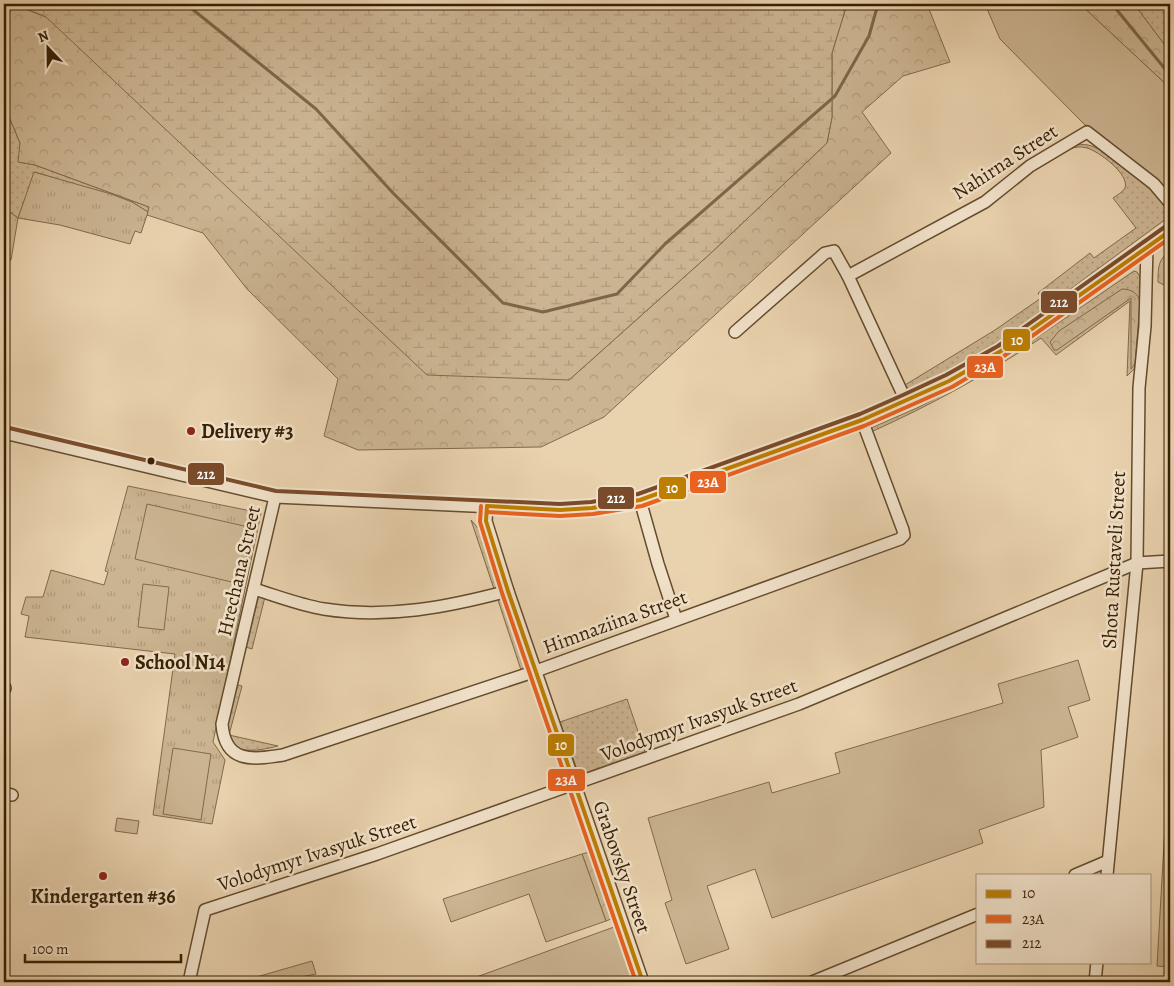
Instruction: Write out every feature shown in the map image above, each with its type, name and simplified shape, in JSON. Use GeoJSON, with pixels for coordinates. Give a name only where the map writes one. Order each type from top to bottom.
{"type":"FeatureCollection","features":[{"type":"Feature","properties":{"kind":"street","name":"Nahirna Street"},"geometry":{"type":"LineString","coordinates":[[848,276],[985,202],[1030,166],[1087,132],[1154,184],[1170,203]]}},
{"type":"Feature","properties":{"kind":"street"},"geometry":{"type":"LineString","coordinates":[[4,433],[276,497],[560,510],[592,508],[640,500],[862,420],[949,381],[1001,351],[1170,230]]}},
{"type":"Feature","properties":{"kind":"street","name":"Shota Rustaveli Street"},"geometry":{"type":"LineString","coordinates":[[1107,874],[1137,563],[1139,388],[1145,326],[1147,246]]}},
{"type":"Feature","properties":{"kind":"street"},"geometry":{"type":"LineString","coordinates":[[735,332],[828,251],[836,253],[906,401]]}},
{"type":"Feature","properties":{"kind":"street","name":"Himnaziina Street"},"geometry":{"type":"LineString","coordinates":[[224,741],[231,750],[242,756],[260,759],[283,755],[536,671],[900,539],[904,535],[904,530],[862,420]]}},
{"type":"Feature","properties":{"kind":"street","name":"Hrechana Street"},"geometry":{"type":"LineString","coordinates":[[224,741],[222,724],[276,497]]}},
{"type":"Feature","properties":{"kind":"street"},"geometry":{"type":"LineString","coordinates":[[640,500],[676,619]]}},
{"type":"Feature","properties":{"kind":"street","name":"Grabovsky Street"},"geometry":{"type":"LineString","coordinates":[[487,506],[486,521],[508,591],[642,982]]}},
{"type":"Feature","properties":{"kind":"street","name":"Volodymyr Ivasyuk Street"},"geometry":{"type":"LineString","coordinates":[[189,982],[205,910],[377,854],[799,704],[1137,563],[1170,561]]}},
{"type":"Feature","properties":{"kind":"street"},"geometry":{"type":"LineString","coordinates":[[254,589],[323,609],[376,614],[433,608],[508,591]]}},
{"type":"Feature","properties":{"kind":"street"},"geometry":{"type":"LineString","coordinates":[[1077,874],[1108,861]]}},
{"type":"Feature","properties":{"kind":"street"},"geometry":{"type":"LineString","coordinates":[[812,982],[976,915]]}},
{"type":"Feature","properties":{"kind":"street"},"geometry":{"type":"LineString","coordinates":[[1095,982],[1098,964]]}},
{"type":"Feature","properties":{"kind":"green space"},"geometry":{"type":"Polygon","coordinates":[[[12,4],[46,17],[569,380],[711,253],[827,143],[832,117],[832,53],[847,4],[927,4],[950,62],[903,76],[862,112],[891,153],[604,417],[541,447],[358,450],[324,436],[338,379],[247,289],[203,233],[147,215],[149,207],[35,165],[18,162],[20,143],[10,119],[4,116],[4,37],[12,4]]]}},
{"type":"Feature","properties":{"kind":"green space"},"geometry":{"type":"Polygon","coordinates":[[[15,4],[847,4],[832,53],[832,117],[827,143],[711,253],[569,380],[427,375],[46,17],[15,4]]]}},
{"type":"Feature","properties":{"kind":"green space"},"geometry":{"type":"Polygon","coordinates":[[[985,4],[1080,4],[1170,88],[1170,195],[1158,181],[1085,125],[1000,39],[985,4]]]}},
{"type":"Feature","properties":{"kind":"green space"},"geometry":{"type":"Polygon","coordinates":[[[1080,4],[1134,4],[1170,52],[1170,88],[1080,4]]]}},
{"type":"Feature","properties":{"kind":"green space"},"geometry":{"type":"Polygon","coordinates":[[[1134,4],[1170,4],[1170,52],[1134,4]]]}},
{"type":"Feature","properties":{"kind":"green space"},"geometry":{"type":"Polygon","coordinates":[[[4,116],[10,119],[20,143],[19,162],[35,165],[149,207],[148,212],[132,202],[35,172],[18,218],[11,213],[4,213],[4,116]]]}},
{"type":"Feature","properties":{"kind":"green space"},"geometry":{"type":"Polygon","coordinates":[[[1072,145],[1086,145],[1098,149],[1123,164],[1159,197],[1170,216],[1001,340],[909,392],[905,385],[995,330],[1041,298],[1038,293],[1090,253],[1094,258],[1136,228],[1113,198],[1125,188],[1123,176],[1105,158],[1087,148],[1078,147],[1054,156],[1072,145]]]}},
{"type":"Feature","properties":{"kind":"green space"},"geometry":{"type":"Polygon","coordinates":[[[34,172],[111,194],[132,202],[148,212],[141,233],[135,231],[130,244],[60,225],[18,218],[34,172]]]}},
{"type":"Feature","properties":{"kind":"green space"},"geometry":{"type":"Polygon","coordinates":[[[4,213],[11,213],[18,218],[11,260],[4,260],[4,213]]]}},
{"type":"Feature","properties":{"kind":"green space"},"geometry":{"type":"Polygon","coordinates":[[[1170,252],[1170,284],[1164,285],[1158,282],[1159,268],[1163,257],[1170,252]]]}},
{"type":"Feature","properties":{"kind":"green space"},"geometry":{"type":"Polygon","coordinates":[[[1134,271],[1137,272],[1144,283],[1137,366],[1127,376],[1130,301],[1056,355],[1041,338],[1000,364],[958,389],[871,432],[871,428],[919,407],[988,371],[1134,271]]]}},
{"type":"Feature","properties":{"kind":"green space"},"geometry":{"type":"Polygon","coordinates":[[[1122,289],[1134,292],[1140,302],[1135,364],[1131,369],[1131,298],[1057,350],[1054,350],[1050,342],[1059,331],[1122,289]]]}},
{"type":"Feature","properties":{"kind":"green space"},"geometry":{"type":"Polygon","coordinates":[[[128,486],[261,513],[213,742],[225,760],[212,824],[153,815],[175,654],[25,637],[29,616],[21,614],[26,597],[43,597],[51,570],[104,585],[108,572],[105,571],[128,486]]]}},
{"type":"Feature","properties":{"kind":"green space"},"geometry":{"type":"Polygon","coordinates":[[[147,504],[253,528],[240,584],[135,559],[147,504]]]}},
{"type":"Feature","properties":{"kind":"green space"},"geometry":{"type":"Polygon","coordinates":[[[471,520],[479,529],[500,588],[495,592],[471,520]]]}},
{"type":"Feature","properties":{"kind":"green space"},"geometry":{"type":"Polygon","coordinates":[[[143,584],[169,587],[164,630],[138,627],[143,584]]]}},
{"type":"Feature","properties":{"kind":"green space"},"geometry":{"type":"Polygon","coordinates":[[[259,595],[265,597],[252,649],[246,647],[259,595]]]}},
{"type":"Feature","properties":{"kind":"green space"},"geometry":{"type":"Polygon","coordinates":[[[502,595],[526,668],[521,670],[497,597],[502,595]]]}},
{"type":"Feature","properties":{"kind":"green space"},"geometry":{"type":"Polygon","coordinates":[[[1078,660],[1090,700],[1068,707],[1078,737],[1041,750],[1044,807],[979,830],[983,843],[772,918],[755,869],[707,886],[729,949],[686,964],[665,903],[672,900],[648,818],[769,782],[772,793],[840,773],[835,753],[1003,703],[998,684],[1078,660]]]}},
{"type":"Feature","properties":{"kind":"green space"},"geometry":{"type":"Polygon","coordinates":[[[238,685],[242,686],[229,735],[278,746],[252,750],[235,747],[229,742],[226,734],[226,723],[238,685]]]}},
{"type":"Feature","properties":{"kind":"green space"},"geometry":{"type":"Polygon","coordinates":[[[627,699],[645,752],[579,775],[560,722],[627,699]]]}},
{"type":"Feature","properties":{"kind":"green space"},"geometry":{"type":"Polygon","coordinates":[[[173,748],[211,754],[201,820],[163,814],[173,748]]]}},
{"type":"Feature","properties":{"kind":"green space"},"geometry":{"type":"Polygon","coordinates":[[[117,818],[139,821],[137,834],[115,831],[117,818]]]}},
{"type":"Feature","properties":{"kind":"green space"},"geometry":{"type":"Polygon","coordinates":[[[1170,825],[1170,967],[1157,966],[1165,826],[1170,825]]]}},
{"type":"Feature","properties":{"kind":"green space"},"geometry":{"type":"Polygon","coordinates":[[[593,851],[616,917],[606,921],[582,854],[593,851]]]}},
{"type":"Feature","properties":{"kind":"green space"},"geometry":{"type":"Polygon","coordinates":[[[582,854],[606,921],[546,942],[529,894],[451,922],[443,899],[582,854]]]}},
{"type":"Feature","properties":{"kind":"green space"},"geometry":{"type":"Polygon","coordinates":[[[614,927],[634,982],[473,982],[471,979],[614,927]]]}},
{"type":"Feature","properties":{"kind":"green space"},"geometry":{"type":"Polygon","coordinates":[[[312,961],[316,974],[277,982],[254,982],[253,978],[312,961]]]}},
{"type":"Feature","properties":{"kind":"waterway"},"geometry":{"type":"LineString","coordinates":[[186,4],[316,109],[393,193],[503,303],[543,312],[617,294],[665,244],[835,96],[869,36],[878,4]]}},
{"type":"Feature","properties":{"kind":"waterway"},"geometry":{"type":"LineString","coordinates":[[1112,4],[1170,75]]}},
{"type":"Feature","properties":{"kind":"transit line","name":"212"},"geometry":{"type":"LineString","coordinates":[[5,427],[276,491],[560,504],[591,502],[638,494],[860,414],[946,375],[998,346],[1166,226]]}},
{"type":"Feature","properties":{"kind":"transit line","name":"10"},"geometry":{"type":"LineString","coordinates":[[487,506],[560,510],[592,508],[640,500],[862,420],[949,381],[1001,351],[1170,231]]}},
{"type":"Feature","properties":{"kind":"transit line","name":"23А"},"geometry":{"type":"LineString","coordinates":[[487,512],[560,516],[593,514],[642,506],[864,426],[952,387],[1004,356],[1170,238]]}},
{"type":"Feature","properties":{"kind":"transit line","name":"23А"},"geometry":{"type":"LineString","coordinates":[[481,506],[480,522],[502,593],[636,982]]}},
{"type":"Feature","properties":{"kind":"transit line","name":"10"},"geometry":{"type":"LineString","coordinates":[[487,506],[486,521],[508,591],[643,982]]}},
{"type":"Feature","properties":{"kind":"place","name":"Delivery #3"},"geometry":{"type":"Point","coordinates":[191,431]}},
{"type":"Feature","properties":{"kind":"place","name":"School N14"},"geometry":{"type":"Point","coordinates":[125,662]}},
{"type":"Feature","properties":{"kind":"place","name":"Kindergarten #36"},"geometry":{"type":"Point","coordinates":[103,876]}}]}
